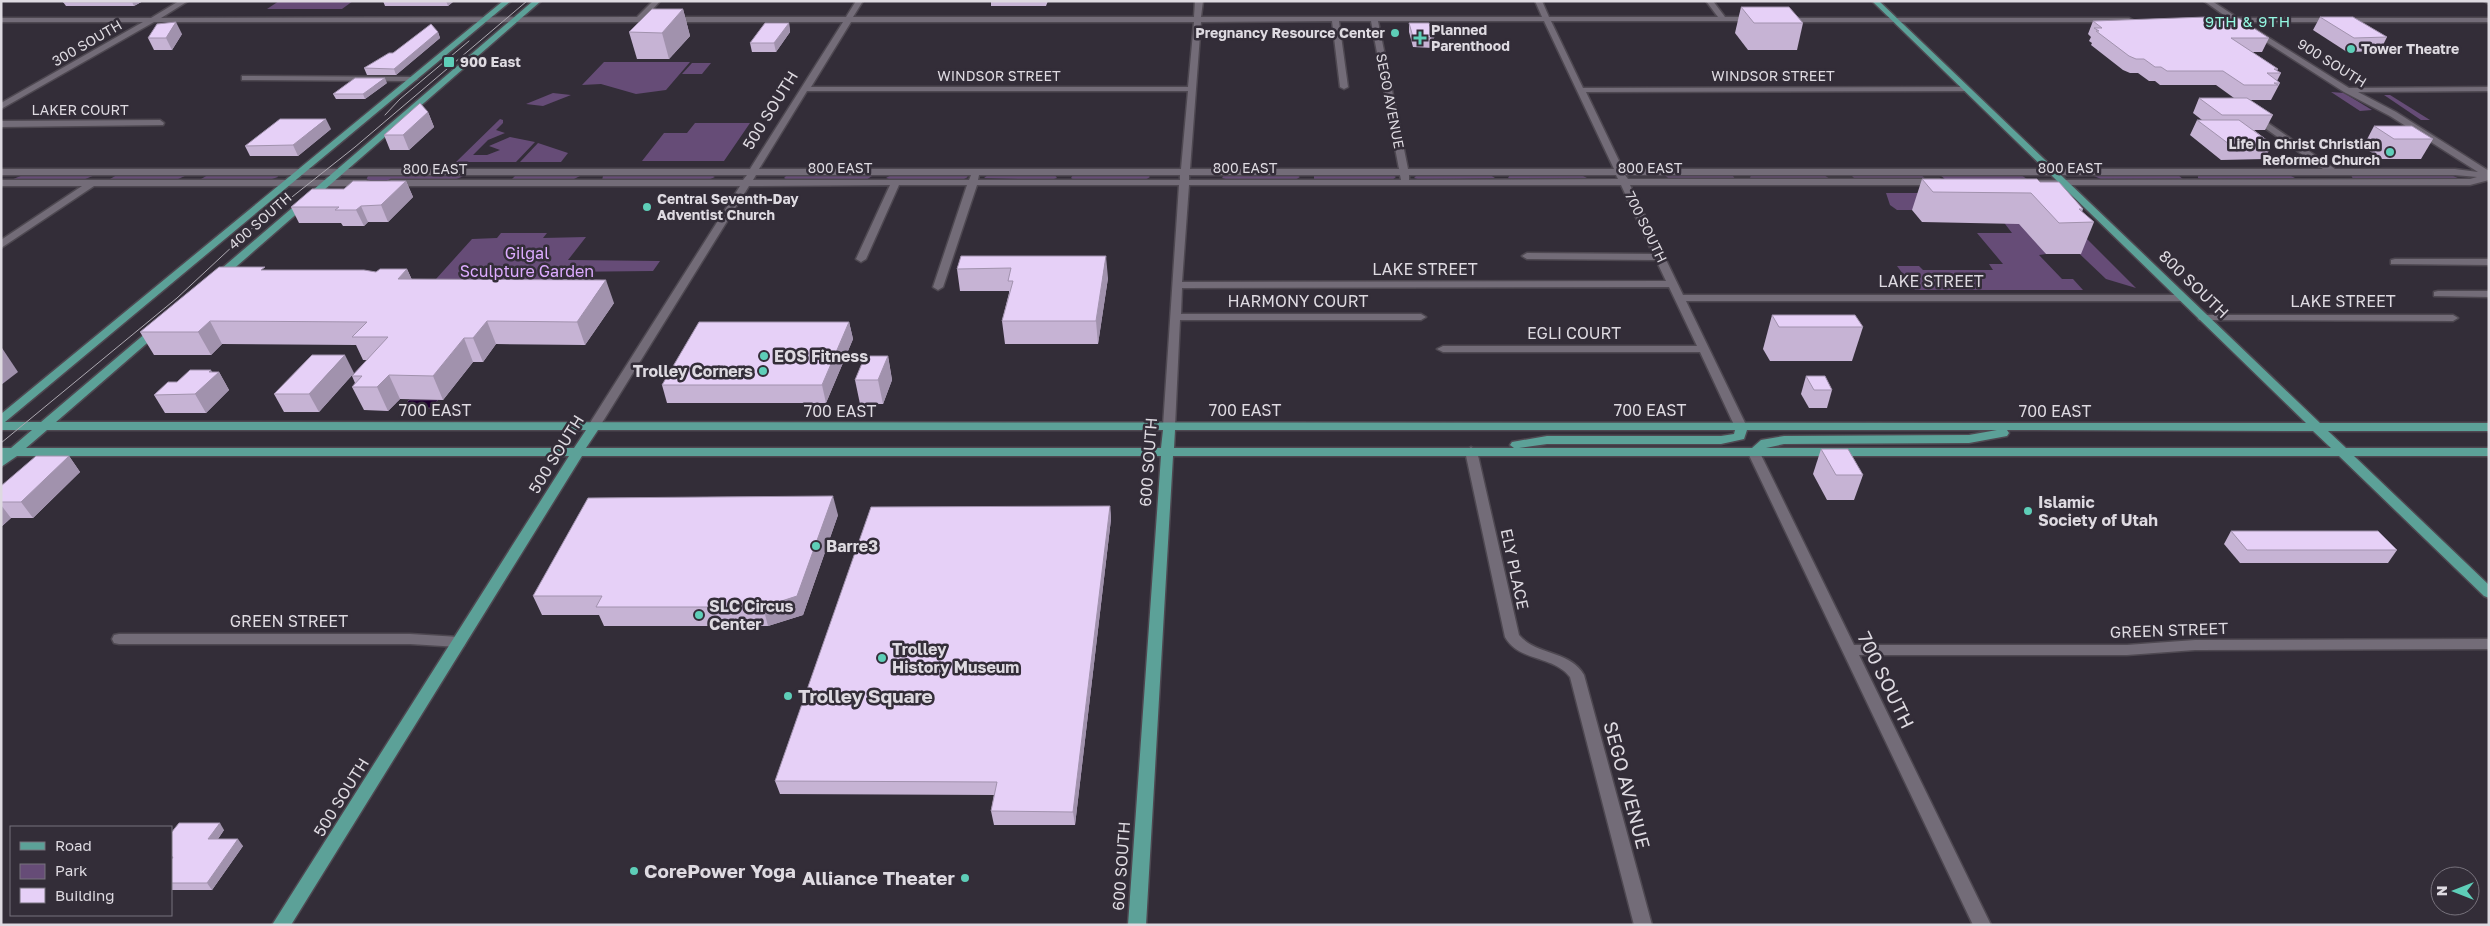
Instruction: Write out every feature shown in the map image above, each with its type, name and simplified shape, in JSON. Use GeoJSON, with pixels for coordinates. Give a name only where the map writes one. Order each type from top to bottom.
{"type":"FeatureCollection","features":[{"type":"Feature","properties":{"kind":"main road","name":"400 SOUTH"},"geometry":{"type":"LineString","coordinates":[[1,420],[508,1]]}},
{"type":"Feature","properties":{"kind":"main road","name":"400 SOUTH"},"geometry":{"type":"LineString","coordinates":[[212,282],[538,1]]}},
{"type":"Feature","properties":{"kind":"main road","name":"800 SOUTH"},"geometry":{"type":"LineString","coordinates":[[1875,1],[2489,593]]}},
{"type":"Feature","properties":{"kind":"main road"},"geometry":{"type":"LineString","coordinates":[[1,463],[166,322]]}},
{"type":"Feature","properties":{"kind":"main road","name":"700 EAST"},"geometry":{"type":"LineString","coordinates":[[1,426],[2489,427]]}},
{"type":"Feature","properties":{"kind":"main road","name":"500 SOUTH"},"geometry":{"type":"LineString","coordinates":[[281,925],[594,426]]}},
{"type":"Feature","properties":{"kind":"main road","name":"600 SOUTH"},"geometry":{"type":"LineString","coordinates":[[1136,925],[1169,426]]}},
{"type":"Feature","properties":{"kind":"main road"},"geometry":{"type":"LineString","coordinates":[[1471,451],[1547,440],[1721,440],[1740,436],[1741,427]]}},
{"type":"Feature","properties":{"kind":"main road"},"geometry":{"type":"LineString","coordinates":[[1754,452],[1765,443],[1784,440],[1968,438],[2037,427]]}},
{"type":"Feature","properties":{"kind":"main road"},"geometry":{"type":"LineString","coordinates":[[1,452],[2489,452]]}},
{"type":"Feature","properties":{"kind":"street","name":"300 SOUTH"},"geometry":{"type":"LineString","coordinates":[[1,107],[6,102],[185,1]]}},
{"type":"Feature","properties":{"kind":"street"},"geometry":{"type":"LineString","coordinates":[[640,19],[657,1]]}},
{"type":"Feature","properties":{"kind":"street","name":"500 SOUTH"},"geometry":{"type":"LineString","coordinates":[[594,426],[860,1]]}},
{"type":"Feature","properties":{"kind":"street","name":"600 SOUTH"},"geometry":{"type":"LineString","coordinates":[[1169,426],[1177,285],[1199,1]]}},
{"type":"Feature","properties":{"kind":"street","name":"700 SOUTH"},"geometry":{"type":"LineString","coordinates":[[1538,1],[1741,427]]}},
{"type":"Feature","properties":{"kind":"street"},"geometry":{"type":"LineString","coordinates":[[1709,1],[1724,20]]}},
{"type":"Feature","properties":{"kind":"street","name":"900 SOUTH"},"geometry":{"type":"LineString","coordinates":[[2207,1],[2347,90],[2393,114],[2489,176]]}},
{"type":"Feature","properties":{"kind":"street","name":"900 SOUTH"},"geometry":{"type":"LineString","coordinates":[[2220,1],[2361,90],[2393,114]]}},
{"type":"Feature","properties":{"kind":"street"},"geometry":{"type":"LineString","coordinates":[[1335,19],[1344,87]]}},
{"type":"Feature","properties":{"kind":"street","name":"SEGO AVENUE"},"geometry":{"type":"LineString","coordinates":[[1374,19],[1405,182]]}},
{"type":"Feature","properties":{"kind":"street"},"geometry":{"type":"LineString","coordinates":[[1,20],[1766,20]]}},
{"type":"Feature","properties":{"kind":"street"},"geometry":{"type":"LineString","coordinates":[[1775,20],[2142,20]]}},
{"type":"Feature","properties":{"kind":"street"},"geometry":{"type":"LineString","coordinates":[[2214,20],[2489,20]]}},
{"type":"Feature","properties":{"kind":"street"},"geometry":{"type":"LineString","coordinates":[[245,78],[414,79]]}},
{"type":"Feature","properties":{"kind":"street","name":"WINDSOR STREET"},"geometry":{"type":"LineString","coordinates":[[804,89],[1193,89]]}},
{"type":"Feature","properties":{"kind":"street","name":"WINDSOR STREET"},"geometry":{"type":"LineString","coordinates":[[1580,90],[1966,89]]}},
{"type":"Feature","properties":{"kind":"street"},"geometry":{"type":"LineString","coordinates":[[2347,90],[2489,90]]}},
{"type":"Feature","properties":{"kind":"street"},"geometry":{"type":"LineString","coordinates":[[2244,109],[2346,182]]}},
{"type":"Feature","properties":{"kind":"street","name":"LAKER COURT"},"geometry":{"type":"LineString","coordinates":[[1,124],[160,123]]}},
{"type":"Feature","properties":{"kind":"street"},"geometry":{"type":"LineString","coordinates":[[470,182],[480,171]]}},
{"type":"Feature","properties":{"kind":"street"},"geometry":{"type":"LineString","coordinates":[[586,182],[595,171]]}},
{"type":"Feature","properties":{"kind":"street"},"geometry":{"type":"LineString","coordinates":[[878,182],[883,171]]}},
{"type":"Feature","properties":{"kind":"street"},"geometry":{"type":"LineString","coordinates":[[938,287],[977,171]]}},
{"type":"Feature","properties":{"kind":"street"},"geometry":{"type":"LineString","coordinates":[[1062,182],[1065,171]]}},
{"type":"Feature","properties":{"kind":"street","name":"800 EAST"},"geometry":{"type":"LineString","coordinates":[[4,173],[1065,171],[1307,182],[2470,182],[2489,176]]}},
{"type":"Feature","properties":{"kind":"street"},"geometry":{"type":"LineString","coordinates":[[1306,171],[1307,182]]}},
{"type":"Feature","properties":{"kind":"street","name":"800 EAST"},"geometry":{"type":"LineString","coordinates":[[1,182],[1062,182],[1306,171],[2455,172],[2489,176]]}},
{"type":"Feature","properties":{"kind":"street"},"geometry":{"type":"LineString","coordinates":[[1,245],[108,172]]}},
{"type":"Feature","properties":{"kind":"street"},"geometry":{"type":"LineString","coordinates":[[186,182],[201,172]]}},
{"type":"Feature","properties":{"kind":"street"},"geometry":{"type":"LineString","coordinates":[[1498,172],[1501,182]]}},
{"type":"Feature","properties":{"kind":"street"},"geometry":{"type":"LineString","coordinates":[[1738,172],[1744,182]]}},
{"type":"Feature","properties":{"kind":"street"},"geometry":{"type":"LineString","coordinates":[[1833,172],[1841,182]]}},
{"type":"Feature","properties":{"kind":"street"},"geometry":{"type":"LineString","coordinates":[[1923,172],[1932,182]]}},
{"type":"Feature","properties":{"kind":"street"},"geometry":{"type":"LineString","coordinates":[[2183,172],[2195,182]]}},
{"type":"Feature","properties":{"kind":"street"},"geometry":{"type":"LineString","coordinates":[[861,259],[896,182]]}},
{"type":"Feature","properties":{"kind":"street"},"geometry":{"type":"LineString","coordinates":[[1527,256],[1660,257]]}},
{"type":"Feature","properties":{"kind":"street"},"geometry":{"type":"LineString","coordinates":[[2395,262],[2489,262]]}},
{"type":"Feature","properties":{"kind":"street","name":"LAKE STREET"},"geometry":{"type":"LineString","coordinates":[[1177,285],[1673,284]]}},
{"type":"Feature","properties":{"kind":"street"},"geometry":{"type":"LineString","coordinates":[[2438,294],[2489,294]]}},
{"type":"Feature","properties":{"kind":"street","name":"LAKE STREET"},"geometry":{"type":"LineString","coordinates":[[1680,298],[2183,298]]}},
{"type":"Feature","properties":{"kind":"street","name":"HARMONY COURT"},"geometry":{"type":"LineString","coordinates":[[1175,317],[1421,317]]}},
{"type":"Feature","properties":{"kind":"street","name":"LAKE STREET"},"geometry":{"type":"LineString","coordinates":[[2203,318],[2453,318]]}},
{"type":"Feature","properties":{"kind":"street","name":"EGLI COURT"},"geometry":{"type":"LineString","coordinates":[[1443,349],[1704,349]]}},
{"type":"Feature","properties":{"kind":"street","name":"ELY PLACE"},"geometry":{"type":"LineString","coordinates":[[1471,451],[1512,636],[1518,645],[1528,651],[1564,662]]}},
{"type":"Feature","properties":{"kind":"street","name":"700 SOUTH"},"geometry":{"type":"LineString","coordinates":[[1754,452],[1982,925]]}},
{"type":"Feature","properties":{"kind":"street","name":"GREEN STREET"},"geometry":{"type":"LineString","coordinates":[[119,639],[377,638],[459,642]]}},
{"type":"Feature","properties":{"kind":"street","name":"GREEN STREET"},"geometry":{"type":"LineString","coordinates":[[1850,650],[2127,650],[2195,645],[2489,644]]}},
{"type":"Feature","properties":{"kind":"street","name":"SEGO AVENUE"},"geometry":{"type":"LineString","coordinates":[[1564,662],[1573,668],[1577,675],[1643,925]]}},
{"type":"Feature","properties":{"kind":"green space"},"geometry":{"type":"Polygon","coordinates":[[[279,1],[353,1],[342,9],[267,9],[279,1]]]}},
{"type":"Feature","properties":{"kind":"green space"},"geometry":{"type":"Polygon","coordinates":[[[604,62],[690,62],[666,90],[636,94],[601,84],[582,85],[604,62]]]}},
{"type":"Feature","properties":{"kind":"green space"},"geometry":{"type":"Polygon","coordinates":[[[692,63],[711,63],[702,74],[682,74],[692,63]]]}},
{"type":"Feature","properties":{"kind":"green space"},"geometry":{"type":"Polygon","coordinates":[[[2331,92],[2344,93],[2372,110],[2360,111],[2331,92]]]}},
{"type":"Feature","properties":{"kind":"green space"},"geometry":{"type":"Polygon","coordinates":[[[553,93],[571,95],[543,106],[526,104],[553,93]]]}},
{"type":"Feature","properties":{"kind":"green space"},"geometry":{"type":"Polygon","coordinates":[[[2384,95],[2390,95],[2430,120],[2421,120],[2384,95]]]}},
{"type":"Feature","properties":{"kind":"green space"},"geometry":{"type":"Polygon","coordinates":[[[500,119],[503,120],[503,123],[496,130],[505,133],[488,140],[473,155],[487,155],[500,150],[489,146],[510,137],[535,142],[516,162],[456,162],[500,119]]]}},
{"type":"Feature","properties":{"kind":"green space"},"geometry":{"type":"Polygon","coordinates":[[[695,123],[750,123],[724,161],[642,161],[664,133],[687,133],[695,123]]]}},
{"type":"Feature","properties":{"kind":"green space"},"geometry":{"type":"Polygon","coordinates":[[[538,143],[568,153],[561,162],[520,162],[538,143]]]}},
{"type":"Feature","properties":{"kind":"green space"},"geometry":{"type":"Polygon","coordinates":[[[517,174],[580,176],[572,180],[511,180],[517,174]]]}},
{"type":"Feature","properties":{"kind":"green space"},"geometry":{"type":"Polygon","coordinates":[[[893,174],[966,175],[968,177],[962,180],[892,180],[886,178],[893,174]]]}},
{"type":"Feature","properties":{"kind":"green space"},"geometry":{"type":"Polygon","coordinates":[[[1054,174],[1057,178],[1051,180],[984,178],[988,175],[1054,174]]]}},
{"type":"Feature","properties":{"kind":"green space"},"geometry":{"type":"Polygon","coordinates":[[[1418,174],[1490,175],[1495,178],[1421,180],[1414,178],[1418,174]]]}},
{"type":"Feature","properties":{"kind":"green space"},"geometry":{"type":"Polygon","coordinates":[[[1729,174],[1735,179],[1669,179],[1666,176],[1729,174]]]}},
{"type":"Feature","properties":{"kind":"green space"},"geometry":{"type":"Polygon","coordinates":[[[23,175],[95,175],[83,180],[11,180],[23,175]]]}},
{"type":"Feature","properties":{"kind":"green space"},"geometry":{"type":"Polygon","coordinates":[[[117,175],[187,175],[176,180],[110,179],[117,175]]]}},
{"type":"Feature","properties":{"kind":"green space"},"geometry":{"type":"Polygon","coordinates":[[[208,175],[277,175],[278,177],[269,180],[201,179],[208,175]]]}},
{"type":"Feature","properties":{"kind":"green space"},"geometry":{"type":"Polygon","coordinates":[[[711,175],[715,177],[708,180],[602,180],[603,176],[711,175]]]}},
{"type":"Feature","properties":{"kind":"green space"},"geometry":{"type":"Polygon","coordinates":[[[787,175],[872,176],[866,180],[787,180],[784,178],[787,175]]]}},
{"type":"Feature","properties":{"kind":"green space"},"geometry":{"type":"Polygon","coordinates":[[[1073,175],[1148,175],[1150,177],[1145,180],[1074,180],[1071,178],[1073,175]]]}},
{"type":"Feature","properties":{"kind":"green space"},"geometry":{"type":"Polygon","coordinates":[[[1224,175],[1297,175],[1300,177],[1295,180],[1229,180],[1222,178],[1224,175]]]}},
{"type":"Feature","properties":{"kind":"green space"},"geometry":{"type":"Polygon","coordinates":[[[1393,175],[1396,177],[1392,180],[1314,179],[1314,176],[1393,175]]]}},
{"type":"Feature","properties":{"kind":"green space"},"geometry":{"type":"Polygon","coordinates":[[[1510,175],[1581,175],[1587,178],[1583,180],[1512,180],[1508,178],[1510,175]]]}},
{"type":"Feature","properties":{"kind":"green space"},"geometry":{"type":"Polygon","coordinates":[[[1751,175],[1824,175],[1830,179],[1756,180],[1750,178],[1751,175]]]}},
{"type":"Feature","properties":{"kind":"green space"},"geometry":{"type":"Polygon","coordinates":[[[1921,175],[1926,179],[1855,179],[1852,176],[1921,175]]]}},
{"type":"Feature","properties":{"kind":"green space"},"geometry":{"type":"Polygon","coordinates":[[[1940,175],[2021,175],[2027,179],[1946,180],[1940,175]]]}},
{"type":"Feature","properties":{"kind":"green space"},"geometry":{"type":"Polygon","coordinates":[[[2178,175],[2184,180],[2103,180],[2094,176],[2178,175]]]}},
{"type":"Feature","properties":{"kind":"green space"},"geometry":{"type":"Polygon","coordinates":[[[2198,175],[2289,175],[2297,179],[2203,180],[2198,178],[2198,175]]]}},
{"type":"Feature","properties":{"kind":"green space"},"geometry":{"type":"Polygon","coordinates":[[[2351,175],[2451,175],[2460,179],[2363,180],[2353,179],[2351,175]]]}},
{"type":"Feature","properties":{"kind":"green space"},"geometry":{"type":"Polygon","coordinates":[[[368,176],[464,176],[454,180],[366,180],[368,176]]]}},
{"type":"Feature","properties":{"kind":"green space"},"geometry":{"type":"Polygon","coordinates":[[[1886,193],[1934,193],[1978,210],[1897,210],[1890,205],[1886,193]]]}},
{"type":"Feature","properties":{"kind":"green space"},"geometry":{"type":"Polygon","coordinates":[[[2041,193],[2136,288],[2106,279],[2066,241],[2041,193]]]}},
{"type":"Feature","properties":{"kind":"green space"},"geometry":{"type":"Polygon","coordinates":[[[2002,220],[2023,220],[2046,254],[2039,255],[2062,279],[2073,279],[2083,290],[1915,290],[1897,266],[1919,266],[1923,270],[1993,270],[1989,264],[2003,264],[1977,233],[2012,233],[2002,220]]]}},
{"type":"Feature","properties":{"kind":"green space","name":"Gilgal Sculpture Garden"},"geometry":{"type":"Polygon","coordinates":[[[501,233],[547,233],[543,238],[586,237],[568,260],[660,261],[653,271],[558,272],[544,290],[427,289],[472,239],[497,238],[501,233]]]}},
{"type":"Feature","properties":{"kind":"shaded area"},"geometry":{"type":"Polygon","coordinates":[[[409,400],[438,400],[431,408],[402,408],[409,400]]]}},
{"type":"Feature","properties":{"kind":"building"},"geometry":{"type":"Polygon","coordinates":[[[64,1],[133,1],[63,2],[64,1]]]}},
{"type":"Feature","properties":{"kind":"building"},"geometry":{"type":"Polygon","coordinates":[[[1741,7],[1789,7],[1803,23],[1754,23],[1741,7]]]}},
{"type":"Feature","properties":{"kind":"building"},"geometry":{"type":"Polygon","coordinates":[[[652,9],[683,9],[662,33],[629,32],[652,9]]]}},
{"type":"Feature","properties":{"kind":"building"},"geometry":{"type":"Polygon","coordinates":[[[2235,16],[2269,38],[2231,38],[2278,69],[2274,69],[2281,73],[2267,73],[2280,83],[2274,83],[2278,85],[2244,85],[2223,71],[2167,71],[2161,67],[2155,67],[2144,59],[2136,59],[2129,56],[2096,31],[2099,31],[2094,28],[2102,28],[2093,21],[2235,16]]]}},
{"type":"Feature","properties":{"kind":"building"},"geometry":{"type":"Polygon","coordinates":[[[2320,17],[2353,17],[2387,37],[2354,38],[2320,17]]]}},
{"type":"Feature","properties":{"kind":"building"},"geometry":{"type":"Polygon","coordinates":[[[176,22],[166,38],[148,38],[157,24],[176,22]]]}},
{"type":"Feature","properties":{"kind":"building"},"geometry":{"type":"Polygon","coordinates":[[[765,23],[789,23],[774,43],[750,43],[765,23]]]}},
{"type":"Feature","properties":{"kind":"building"},"geometry":{"type":"Polygon","coordinates":[[[1409,23],[1429,23],[1434,38],[1413,37],[1409,23]]]}},
{"type":"Feature","properties":{"kind":"building"},"geometry":{"type":"Polygon","coordinates":[[[431,24],[438,32],[394,69],[364,68],[389,53],[393,53],[431,24]]]}},
{"type":"Feature","properties":{"kind":"building"},"geometry":{"type":"Polygon","coordinates":[[[355,78],[385,78],[363,94],[333,94],[355,78]]]}},
{"type":"Feature","properties":{"kind":"building"},"geometry":{"type":"Polygon","coordinates":[[[2199,98],[2247,98],[2273,115],[2222,115],[2199,98]]]}},
{"type":"Feature","properties":{"kind":"building"},"geometry":{"type":"Polygon","coordinates":[[[420,103],[428,112],[403,135],[384,135],[420,103]]]}},
{"type":"Feature","properties":{"kind":"building"},"geometry":{"type":"Polygon","coordinates":[[[280,119],[326,119],[293,145],[245,146],[280,119]]]}},
{"type":"Feature","properties":{"kind":"building"},"geometry":{"type":"Polygon","coordinates":[[[2197,120],[2239,120],[2272,144],[2229,144],[2197,120]]]}},
{"type":"Feature","properties":{"kind":"building"},"geometry":{"type":"Polygon","coordinates":[[[2374,126],[2412,126],[2433,139],[2394,139],[2374,126]]]}},
{"type":"Feature","properties":{"kind":"building"},"geometry":{"type":"Polygon","coordinates":[[[1922,179],[2037,179],[2040,182],[2059,182],[2083,209],[2079,209],[2094,222],[2059,223],[2031,193],[1933,192],[1922,179]]]}},
{"type":"Feature","properties":{"kind":"building"},"geometry":{"type":"Polygon","coordinates":[[[353,181],[406,181],[381,205],[361,206],[356,210],[335,210],[339,207],[291,207],[312,189],[344,189],[353,181]]]}},
{"type":"Feature","properties":{"kind":"building"},"geometry":{"type":"Polygon","coordinates":[[[961,256],[1106,256],[1096,321],[1002,321],[1013,281],[1008,281],[1011,268],[957,269],[961,256]]]}},
{"type":"Feature","properties":{"kind":"building"},"geometry":{"type":"Polygon","coordinates":[[[219,267],[265,267],[261,270],[364,270],[376,272],[380,269],[407,269],[398,279],[606,280],[577,322],[487,321],[473,338],[464,338],[433,376],[389,375],[377,387],[352,387],[362,376],[352,376],[388,337],[352,337],[367,322],[210,321],[198,332],[140,332],[219,267]]]}},
{"type":"Feature","properties":{"kind":"building"},"geometry":{"type":"Polygon","coordinates":[[[1772,315],[1855,315],[1863,327],[1779,327],[1772,315]]]}},
{"type":"Feature","properties":{"kind":"building","name":"Trolley Corners"},"geometry":{"type":"Polygon","coordinates":[[[699,322],[849,322],[822,385],[662,385],[699,322]]]}},
{"type":"Feature","properties":{"kind":"building"},"geometry":{"type":"Polygon","coordinates":[[[312,355],[345,355],[309,394],[274,394],[312,355]]]}},
{"type":"Feature","properties":{"kind":"building"},"geometry":{"type":"Polygon","coordinates":[[[865,356],[888,356],[878,380],[855,380],[865,356]]]}},
{"type":"Feature","properties":{"kind":"building"},"geometry":{"type":"Polygon","coordinates":[[[190,370],[219,372],[195,394],[154,395],[168,382],[177,382],[190,370]]]}},
{"type":"Feature","properties":{"kind":"building"},"geometry":{"type":"Polygon","coordinates":[[[1806,376],[1825,376],[1832,390],[1814,390],[1806,376]]]}},
{"type":"Feature","properties":{"kind":"building"},"geometry":{"type":"Polygon","coordinates":[[[1821,449],[1848,449],[1863,475],[1836,475],[1821,449]]]}},
{"type":"Feature","properties":{"kind":"building"},"geometry":{"type":"Polygon","coordinates":[[[36,456],[69,456],[21,502],[1,502],[1,486],[36,456]]]}},
{"type":"Feature","properties":{"kind":"building"},"geometry":{"type":"Polygon","coordinates":[[[833,496],[797,596],[763,607],[596,607],[602,596],[533,596],[588,498],[833,496]]]}},
{"type":"Feature","properties":{"kind":"building","name":"Trolley Square"},"geometry":{"type":"Polygon","coordinates":[[[1110,506],[1073,812],[991,811],[997,782],[775,781],[871,507],[1110,506]]]}},
{"type":"Feature","properties":{"kind":"building"},"geometry":{"type":"Polygon","coordinates":[[[2231,531],[2378,531],[2397,550],[2247,550],[2231,531]]]}},
{"type":"Feature","properties":{"kind":"building"},"geometry":{"type":"Polygon","coordinates":[[[179,823],[220,823],[208,839],[238,839],[207,883],[172,883],[172,832],[179,823]]]}},
{"type":"Feature","properties":{"kind":"tram line"},"geometry":{"type":"LineString","coordinates":[[1,443],[177,298],[249,231],[355,147],[527,1]]}},
{"type":"Feature","properties":{"kind":"tram line"},"geometry":{"type":"LineString","coordinates":[[385,115],[400,99],[469,41]]}},
{"type":"Feature","properties":{"kind":"place","name":"Pregnancy Resource Center"},"geometry":{"type":"Point","coordinates":[1395,33]}},
{"type":"Feature","properties":{"kind":"place","name":"Planned Parenthood"},"geometry":{"type":"Point","coordinates":[1420,38]}},
{"type":"Feature","properties":{"kind":"place","name":"Tower Theatre"},"geometry":{"type":"Point","coordinates":[2351,49]}},
{"type":"Feature","properties":{"kind":"place","name":"900 East"},"geometry":{"type":"Point","coordinates":[449,62]}},
{"type":"Feature","properties":{"kind":"place","name":"Life In Christ Christian Reformed Church"},"geometry":{"type":"Point","coordinates":[2390,152]}},
{"type":"Feature","properties":{"kind":"place","name":"Central Seventh-Day Adventist Church"},"geometry":{"type":"Point","coordinates":[647,207]}},
{"type":"Feature","properties":{"kind":"place","name":"EOS Fitness"},"geometry":{"type":"Point","coordinates":[764,356]}},
{"type":"Feature","properties":{"kind":"place","name":"Trolley Corners"},"geometry":{"type":"Point","coordinates":[763,371]}},
{"type":"Feature","properties":{"kind":"place","name":"Islamic Society of Utah"},"geometry":{"type":"Point","coordinates":[2028,511]}},
{"type":"Feature","properties":{"kind":"place","name":"Barre3"},"geometry":{"type":"Point","coordinates":[816,546]}},
{"type":"Feature","properties":{"kind":"place","name":"SLC Circus Center"},"geometry":{"type":"Point","coordinates":[699,615]}},
{"type":"Feature","properties":{"kind":"place","name":"Trolley History Museum"},"geometry":{"type":"Point","coordinates":[882,658]}},
{"type":"Feature","properties":{"kind":"place","name":"Trolley Square"},"geometry":{"type":"Point","coordinates":[788,696]}},
{"type":"Feature","properties":{"kind":"place","name":"CorePower Yoga"},"geometry":{"type":"Point","coordinates":[634,871]}},
{"type":"Feature","properties":{"kind":"place","name":"Alliance Theater"},"geometry":{"type":"Point","coordinates":[965,878]}},
{"type":"Feature","properties":{"kind":"district","name":"9TH & 9TH"},"geometry":{"type":"Point","coordinates":[2248,22]}}]}
